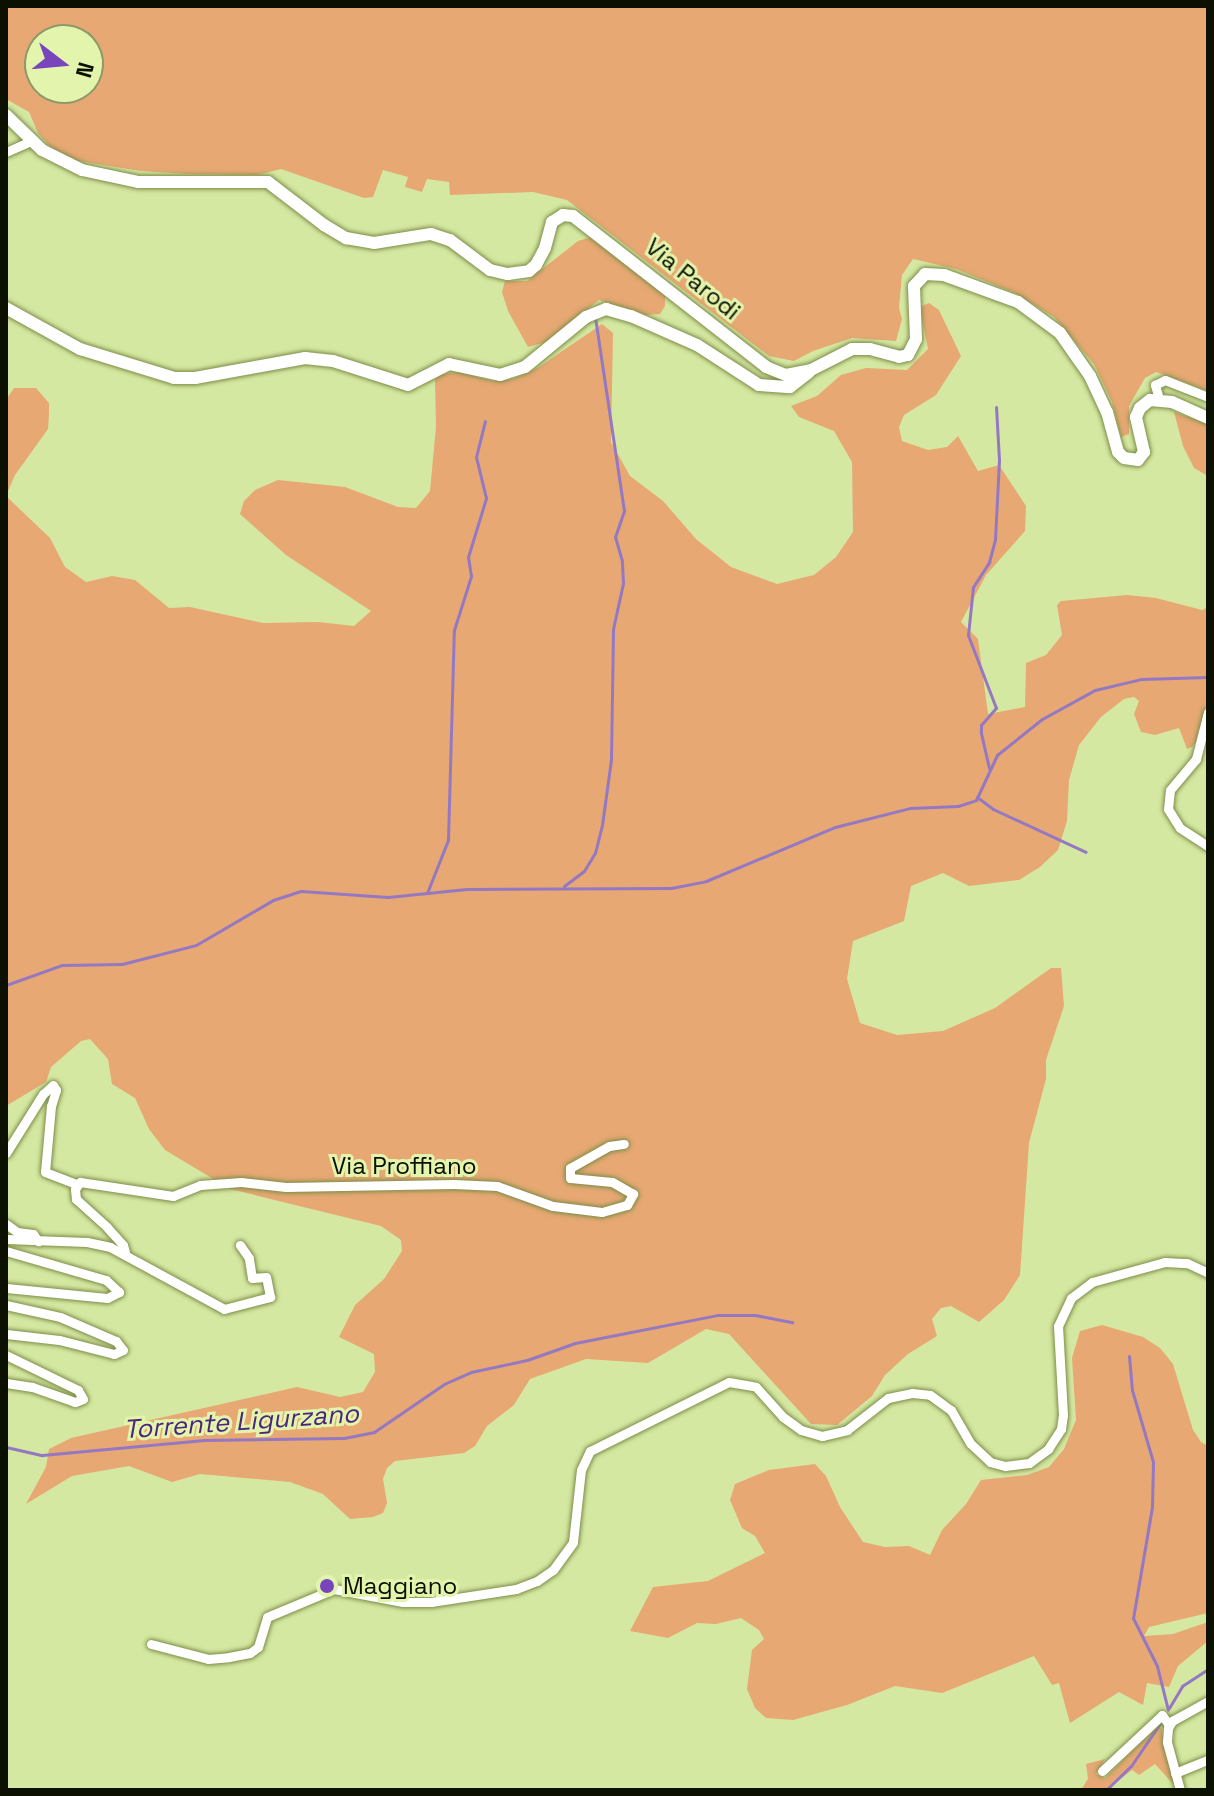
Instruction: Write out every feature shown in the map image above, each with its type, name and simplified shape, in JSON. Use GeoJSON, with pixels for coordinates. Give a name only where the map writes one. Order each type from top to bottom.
{"type":"FeatureCollection","features":[{"type":"Feature","properties":{"kind":"street","name":"Via Parodi"},"geometry":{"type":"LineString","coordinates":[[6,115],[42,150],[67,164],[138,182],[268,182],[346,238],[374,243],[431,234],[450,240],[490,270],[508,274],[529,271],[536,265],[545,248],[552,222],[563,215],[573,216],[766,367],[786,375],[811,370],[852,349],[870,349],[899,357],[908,355],[916,339],[914,286],[922,275],[937,274],[1008,298],[1060,333],[1090,376],[1107,412],[1118,452],[1124,458],[1134,461],[1143,455],[1137,413],[1146,402],[1159,399]]}},
{"type":"Feature","properties":{"kind":"street"},"geometry":{"type":"LineString","coordinates":[[6,152],[33,140]]}},
{"type":"Feature","properties":{"kind":"street"},"geometry":{"type":"LineString","coordinates":[[6,308],[92,355],[174,378],[305,358],[333,361],[408,385],[449,364],[500,375],[525,367],[586,317],[606,309],[631,316],[697,345],[759,385],[790,387],[801,382],[811,370]]}},
{"type":"Feature","properties":{"kind":"street"},"geometry":{"type":"LineString","coordinates":[[1208,397],[1165,380],[1155,385],[1159,399],[1208,418]]}},
{"type":"Feature","properties":{"kind":"street"},"geometry":{"type":"LineString","coordinates":[[1208,712],[1196,759],[1170,790],[1168,809],[1180,828],[1208,846]]}},
{"type":"Feature","properties":{"kind":"street","name":"Via Proffiano"},"geometry":{"type":"LineString","coordinates":[[6,1153],[31,1118],[43,1094],[53,1085],[56,1090],[45,1172],[77,1184],[97,1183],[173,1196],[200,1185],[241,1182],[286,1187],[497,1186],[553,1206],[602,1212],[627,1205],[633,1194],[612,1182],[570,1178],[570,1168],[609,1146],[624,1144]]}},
{"type":"Feature","properties":{"kind":"street"},"geometry":{"type":"LineString","coordinates":[[77,1184],[76,1199],[107,1227],[123,1245],[125,1252]]}},
{"type":"Feature","properties":{"kind":"street"},"geometry":{"type":"LineString","coordinates":[[6,1224],[17,1232],[33,1234],[38,1241]]}},
{"type":"Feature","properties":{"kind":"street"},"geometry":{"type":"LineString","coordinates":[[6,1239],[98,1243],[125,1252],[214,1307],[233,1309],[267,1299],[270,1295],[265,1275],[252,1278],[249,1258],[240,1245]]}},
{"type":"Feature","properties":{"kind":"street"},"geometry":{"type":"LineString","coordinates":[[6,1251],[106,1280],[119,1292],[107,1298],[6,1288]]}},
{"type":"Feature","properties":{"kind":"street"},"geometry":{"type":"LineString","coordinates":[[151,1644],[208,1659],[229,1657],[250,1653],[258,1647],[267,1617],[334,1589],[403,1602],[431,1602],[516,1589],[537,1581],[563,1559],[573,1542],[581,1470],[590,1451],[729,1382],[756,1387],[792,1424],[822,1436],[847,1430],[888,1398],[912,1393],[930,1395],[951,1410],[971,1444],[990,1462],[1005,1466],[1029,1463],[1048,1449],[1061,1429],[1063,1415],[1057,1335],[1061,1313],[1071,1298],[1092,1282],[1165,1262],[1187,1263],[1208,1273]]}},
{"type":"Feature","properties":{"kind":"street"},"geometry":{"type":"LineString","coordinates":[[6,1305],[60,1317],[116,1341],[123,1350],[114,1354],[59,1340],[6,1334]]}},
{"type":"Feature","properties":{"kind":"street"},"geometry":{"type":"LineString","coordinates":[[6,1355],[78,1390],[83,1399],[75,1402],[32,1387],[6,1383]]}},
{"type":"Feature","properties":{"kind":"street"},"geometry":{"type":"LineString","coordinates":[[1102,1771],[1166,1720],[1208,1701]]}},
{"type":"Feature","properties":{"kind":"street"},"geometry":{"type":"LineString","coordinates":[[1166,1720],[1167,1742],[1180,1790]]}},
{"type":"Feature","properties":{"kind":"street"},"geometry":{"type":"LineString","coordinates":[[1175,1773],[1208,1760]]}},
{"type":"Feature","properties":{"kind":"shaded area"},"geometry":{"type":"Polygon","coordinates":[[[6,6],[1208,6],[1208,391],[1156,372],[1145,378],[1129,406],[1129,434],[1121,437],[1112,402],[1094,364],[1054,317],[1015,293],[956,269],[913,259],[902,275],[899,308],[902,319],[896,341],[852,338],[794,361],[769,356],[567,200],[533,192],[450,195],[449,182],[427,179],[422,192],[405,187],[408,177],[383,170],[373,197],[364,198],[281,169],[257,175],[188,174],[141,171],[71,160],[53,150],[38,133],[29,112],[6,99],[6,6]]]}},
{"type":"Feature","properties":{"kind":"shaded area"},"geometry":{"type":"Polygon","coordinates":[[[591,237],[665,295],[665,306],[660,314],[646,315],[599,300],[546,342],[528,347],[508,311],[502,292],[505,281],[527,281],[578,241],[591,237]]]}},
{"type":"Feature","properties":{"kind":"shaded area"},"geometry":{"type":"Polygon","coordinates":[[[929,303],[939,310],[961,356],[936,395],[904,415],[899,427],[902,441],[928,450],[947,447],[958,436],[978,471],[999,465],[1026,506],[1025,531],[986,575],[961,622],[978,639],[988,714],[1025,707],[1026,663],[1046,655],[1062,635],[1057,605],[1061,601],[1127,595],[1156,598],[1202,610],[1208,607],[1208,698],[1197,740],[1192,747],[1187,749],[1179,728],[1155,735],[1141,732],[1134,714],[1139,701],[1134,697],[1124,699],[1101,717],[1079,745],[1069,780],[1067,821],[1058,850],[1040,867],[1019,880],[969,886],[943,873],[911,886],[904,921],[853,941],[847,979],[860,1023],[897,1035],[943,1031],[995,1008],[1051,968],[1061,968],[1064,1006],[1046,1060],[1046,1079],[1029,1143],[1020,1275],[1004,1300],[979,1322],[951,1306],[941,1308],[932,1319],[937,1336],[908,1354],[885,1375],[872,1396],[837,1425],[811,1424],[729,1334],[706,1329],[648,1363],[586,1359],[530,1379],[514,1405],[487,1426],[475,1446],[464,1453],[395,1461],[387,1468],[383,1479],[387,1503],[383,1513],[373,1517],[350,1519],[323,1494],[290,1482],[200,1474],[172,1482],[129,1466],[72,1476],[26,1504],[46,1467],[49,1449],[71,1438],[297,1387],[340,1397],[363,1392],[375,1372],[374,1354],[339,1337],[355,1305],[384,1279],[402,1251],[401,1240],[381,1226],[230,1189],[165,1150],[149,1129],[135,1098],[112,1084],[108,1059],[90,1039],[81,1041],[51,1067],[46,1082],[6,1106],[6,496],[50,538],[65,567],[86,582],[112,576],[135,580],[169,608],[190,607],[263,623],[318,622],[354,626],[371,611],[286,555],[240,514],[244,501],[255,490],[278,480],[345,487],[398,507],[416,508],[430,491],[436,427],[435,379],[441,374],[459,372],[493,381],[513,379],[539,367],[602,324],[613,333],[611,442],[630,476],[663,501],[696,539],[731,567],[777,584],[814,575],[836,557],[853,532],[852,462],[834,431],[799,417],[791,406],[817,396],[841,375],[866,368],[907,370],[928,349],[922,306],[929,303]]]}},
{"type":"Feature","properties":{"kind":"shaded area"},"geometry":{"type":"Polygon","coordinates":[[[14,388],[36,388],[49,403],[48,429],[15,475],[6,496],[6,400],[14,388]]]}},
{"type":"Feature","properties":{"kind":"shaded area"},"geometry":{"type":"Polygon","coordinates":[[[1174,412],[1208,424],[1208,476],[1194,468],[1183,446],[1174,412]]]}},
{"type":"Feature","properties":{"kind":"shaded area"},"geometry":{"type":"Polygon","coordinates":[[[1102,1325],[1143,1337],[1160,1348],[1173,1364],[1193,1430],[1208,1446],[1208,1613],[1149,1627],[1144,1636],[1173,1634],[1208,1622],[1208,1641],[1178,1666],[1169,1687],[1147,1683],[1143,1705],[1119,1692],[1070,1723],[1059,1683],[1052,1685],[1034,1656],[942,1693],[895,1686],[847,1705],[793,1720],[766,1718],[755,1708],[747,1689],[752,1650],[764,1639],[759,1630],[741,1618],[716,1624],[697,1623],[668,1638],[630,1631],[653,1587],[708,1581],[765,1553],[755,1536],[742,1528],[730,1500],[735,1484],[769,1470],[815,1464],[826,1476],[840,1507],[863,1542],[885,1547],[909,1546],[930,1555],[942,1530],[966,1504],[981,1480],[1027,1475],[1049,1467],[1064,1449],[1076,1420],[1072,1358],[1080,1331],[1102,1325]]]}},
{"type":"Feature","properties":{"kind":"shaded area"},"geometry":{"type":"Polygon","coordinates":[[[1157,1727],[1161,1728],[1176,1787],[1155,1764],[1139,1775],[1132,1770],[1106,1790],[1081,1790],[1088,1779],[1086,1764],[1105,1759],[1096,1774],[1105,1778],[1157,1727]]]}},
{"type":"Feature","properties":{"kind":"waterway"},"geometry":{"type":"LineString","coordinates":[[564,886],[584,871],[595,853],[602,825],[611,759],[613,629],[623,583],[622,561],[615,537],[624,511],[595,316]]}},
{"type":"Feature","properties":{"kind":"waterway"},"geometry":{"type":"LineString","coordinates":[[989,768],[981,725],[996,708],[968,635],[973,587],[989,562],[995,539],[999,460],[996,407]]}},
{"type":"Feature","properties":{"kind":"waterway"},"geometry":{"type":"LineString","coordinates":[[427,893],[448,840],[454,630],[471,576],[468,557],[486,498],[476,457],[485,421]]}},
{"type":"Feature","properties":{"kind":"waterway"},"geometry":{"type":"LineString","coordinates":[[6,985],[62,965],[122,964],[196,945],[273,900],[301,891],[388,897],[467,889],[671,888],[706,881],[835,827],[910,808],[958,806],[976,800],[997,755],[1042,719],[1095,690],[1141,679],[1208,677]]}},
{"type":"Feature","properties":{"kind":"waterway"},"geometry":{"type":"LineString","coordinates":[[977,797],[993,809],[1086,852]]}},
{"type":"Feature","properties":{"kind":"waterway","name":"Torrente Ligurzano"},"geometry":{"type":"LineString","coordinates":[[6,1447],[42,1455],[204,1440],[344,1438],[374,1432],[444,1384],[471,1372],[527,1360],[575,1343],[718,1315],[755,1315],[792,1322]]}},
{"type":"Feature","properties":{"kind":"waterway"},"geometry":{"type":"LineString","coordinates":[[1129,1356],[1132,1390],[1153,1462],[1152,1507],[1133,1618],[1157,1666],[1168,1710]]}},
{"type":"Feature","properties":{"kind":"waterway"},"geometry":{"type":"LineString","coordinates":[[1169,1708],[1182,1686],[1208,1669]]}},
{"type":"Feature","properties":{"kind":"waterway"},"geometry":{"type":"LineString","coordinates":[[1106,1790],[1131,1766],[1163,1719]]}},
{"type":"Feature","properties":{"kind":"place","name":"Maggiano"},"geometry":{"type":"Point","coordinates":[327,1586]}}]}
